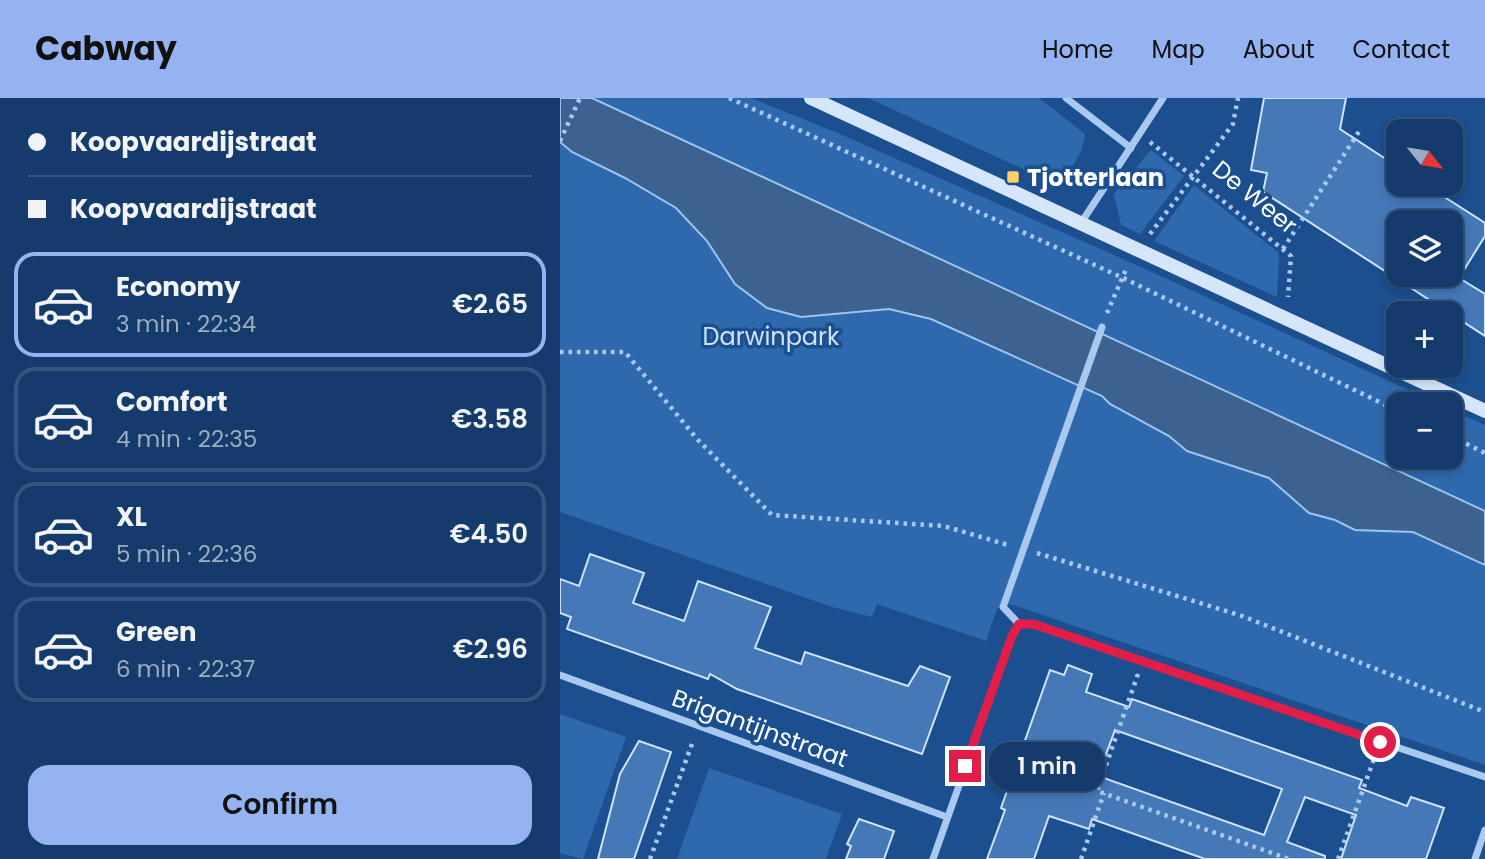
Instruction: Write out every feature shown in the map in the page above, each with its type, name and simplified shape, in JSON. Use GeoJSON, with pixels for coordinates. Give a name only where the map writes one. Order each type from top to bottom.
{"type":"FeatureCollection","features":[{"type":"Feature","properties":{"kind":"street"},"geometry":{"type":"LineString","coordinates":[[811,98],[1485,411]]}},
{"type":"Feature","properties":{"kind":"street"},"geometry":{"type":"LineString","coordinates":[[1066,98],[1131,148]]}},
{"type":"Feature","properties":{"kind":"street"},"geometry":{"type":"LineString","coordinates":[[1081,223],[1163,98]]}},
{"type":"Feature","properties":{"kind":"street"},"geometry":{"type":"LineString","coordinates":[[1102,327],[1003,607],[1019,624],[1033,624],[1485,778]]}},
{"type":"Feature","properties":{"kind":"street"},"geometry":{"type":"LineString","coordinates":[[933,859],[1012,636],[1019,624]]}},
{"type":"Feature","properties":{"kind":"street","name":"Brigantijnstraat"},"geometry":{"type":"LineString","coordinates":[[560,675],[947,817]]}},
{"type":"Feature","properties":{"kind":"street"},"geometry":{"type":"LineString","coordinates":[[1475,859],[1485,830]]}},
{"type":"Feature","properties":{"kind":"path"},"geometry":{"type":"LineString","coordinates":[[560,141],[580,98]]}},
{"type":"Feature","properties":{"kind":"path"},"geometry":{"type":"LineString","coordinates":[[729,98],[1121,276],[1386,405]]}},
{"type":"Feature","properties":{"kind":"path"},"geometry":{"type":"LineString","coordinates":[[1102,327],[1121,276],[1233,124],[1238,98]]}},
{"type":"Feature","properties":{"kind":"path"},"geometry":{"type":"LineString","coordinates":[[1283,250],[1360,130]]}},
{"type":"Feature","properties":{"kind":"path","name":"De Weer"},"geometry":{"type":"LineString","coordinates":[[1140,134],[1291,256],[1287,319]]}},
{"type":"Feature","properties":{"kind":"path"},"geometry":{"type":"LineString","coordinates":[[1463,442],[1485,453]]}},
{"type":"Feature","properties":{"kind":"path"},"geometry":{"type":"LineString","coordinates":[[1142,661],[1097,791],[1289,859]]}},
{"type":"Feature","properties":{"kind":"path"},"geometry":{"type":"LineString","coordinates":[[650,859],[698,727]]}},
{"type":"Feature","properties":{"kind":"path"},"geometry":{"type":"LineString","coordinates":[[1338,859],[1380,742]]}},
{"type":"Feature","properties":{"kind":"path"},"geometry":{"type":"LineString","coordinates":[[1081,859],[1104,793]]}},
{"type":"Feature","properties":{"kind":"green space","name":"Darwinpark"},"geometry":{"type":"Polygon","coordinates":[[[560,98],[751,98],[840,134],[1141,267],[1413,392],[1386,392],[1386,469],[1463,469],[1463,415],[1485,425],[1485,765],[1010,604],[997,609],[986,641],[877,604],[872,617],[832,607],[560,512],[560,98]]]}},
{"type":"Feature","properties":{"kind":"green space"},"geometry":{"type":"Polygon","coordinates":[[[868,98],[1039,98],[1085,134],[1084,141],[1078,158],[1062,178],[1047,180],[868,98]]]}},
{"type":"Feature","properties":{"kind":"green space"},"geometry":{"type":"Polygon","coordinates":[[[1151,150],[1184,176],[1140,234],[1121,225],[1114,194],[1151,150]]]}},
{"type":"Feature","properties":{"kind":"green space"},"geometry":{"type":"Polygon","coordinates":[[[1194,185],[1279,253],[1277,297],[1154,241],[1194,185]]]}},
{"type":"Feature","properties":{"kind":"green space"},"geometry":{"type":"Polygon","coordinates":[[[560,714],[626,737],[583,859],[560,853],[560,714]]]}},
{"type":"Feature","properties":{"kind":"green space"},"geometry":{"type":"Polygon","coordinates":[[[709,768],[842,814],[826,859],[677,859],[709,768]]]}},
{"type":"Feature","properties":{"kind":"shaded area"},"geometry":{"type":"Polygon","coordinates":[[[560,98],[592,98],[1386,465],[1386,469],[1394,469],[1485,511],[1485,565],[1413,532],[1355,530],[1335,520],[1309,513],[1269,478],[1187,451],[1169,436],[1110,404],[1102,396],[931,319],[889,309],[801,317],[767,308],[735,284],[707,241],[676,208],[625,178],[572,152],[560,142],[560,98]]]}},
{"type":"Feature","properties":{"kind":"building"},"geometry":{"type":"Polygon","coordinates":[[[1264,98],[1346,98],[1340,129],[1386,159],[1386,196],[1443,196],[1485,223],[1485,236],[1463,272],[1463,210],[1386,210],[1386,272],[1263,192],[1267,173],[1251,170],[1264,98]]]}},
{"type":"Feature","properties":{"kind":"building"},"geometry":{"type":"Polygon","coordinates":[[[1463,280],[1485,294],[1485,336],[1463,322],[1463,301],[1431,301],[1409,287],[1463,287],[1463,280]]]}},
{"type":"Feature","properties":{"kind":"building"},"geometry":{"type":"Polygon","coordinates":[[[590,554],[644,573],[633,603],[684,621],[698,581],[771,607],[755,648],[801,664],[805,652],[908,686],[920,666],[950,677],[922,754],[737,689],[710,674],[708,679],[567,629],[571,617],[560,613],[560,579],[579,586],[590,554]]]}},
{"type":"Feature","properties":{"kind":"building"},"geometry":{"type":"Polygon","coordinates":[[[1068,665],[1092,674],[1086,692],[1129,707],[1132,699],[1362,780],[1359,788],[1407,806],[1411,797],[1444,808],[1426,859],[1341,859],[1356,815],[1305,797],[1287,842],[1325,856],[1325,859],[1205,859],[1092,819],[1089,829],[1049,816],[1034,859],[987,859],[1005,810],[1001,808],[1050,670],[1064,675],[1068,665]],[[1115,730],[1098,776],[1264,835],[1282,789],[1115,730]]]}},
{"type":"Feature","properties":{"kind":"building"},"geometry":{"type":"Polygon","coordinates":[[[639,741],[671,752],[634,859],[598,859],[620,774],[639,741]]]}},
{"type":"Feature","properties":{"kind":"building"},"geometry":{"type":"Polygon","coordinates":[[[859,819],[894,831],[884,859],[846,859],[851,846],[847,844],[859,819]]]}},
{"type":"Feature","properties":{"kind":"place","name":"Tjotterlaan"},"geometry":{"type":"Point","coordinates":[1013,177]}},
{"type":"Feature","properties":{"kind":"route"},"geometry":{"type":"LineString","coordinates":[[965,766],[1012,636],[1019,624],[1033,624],[1380,742]]}}]}
